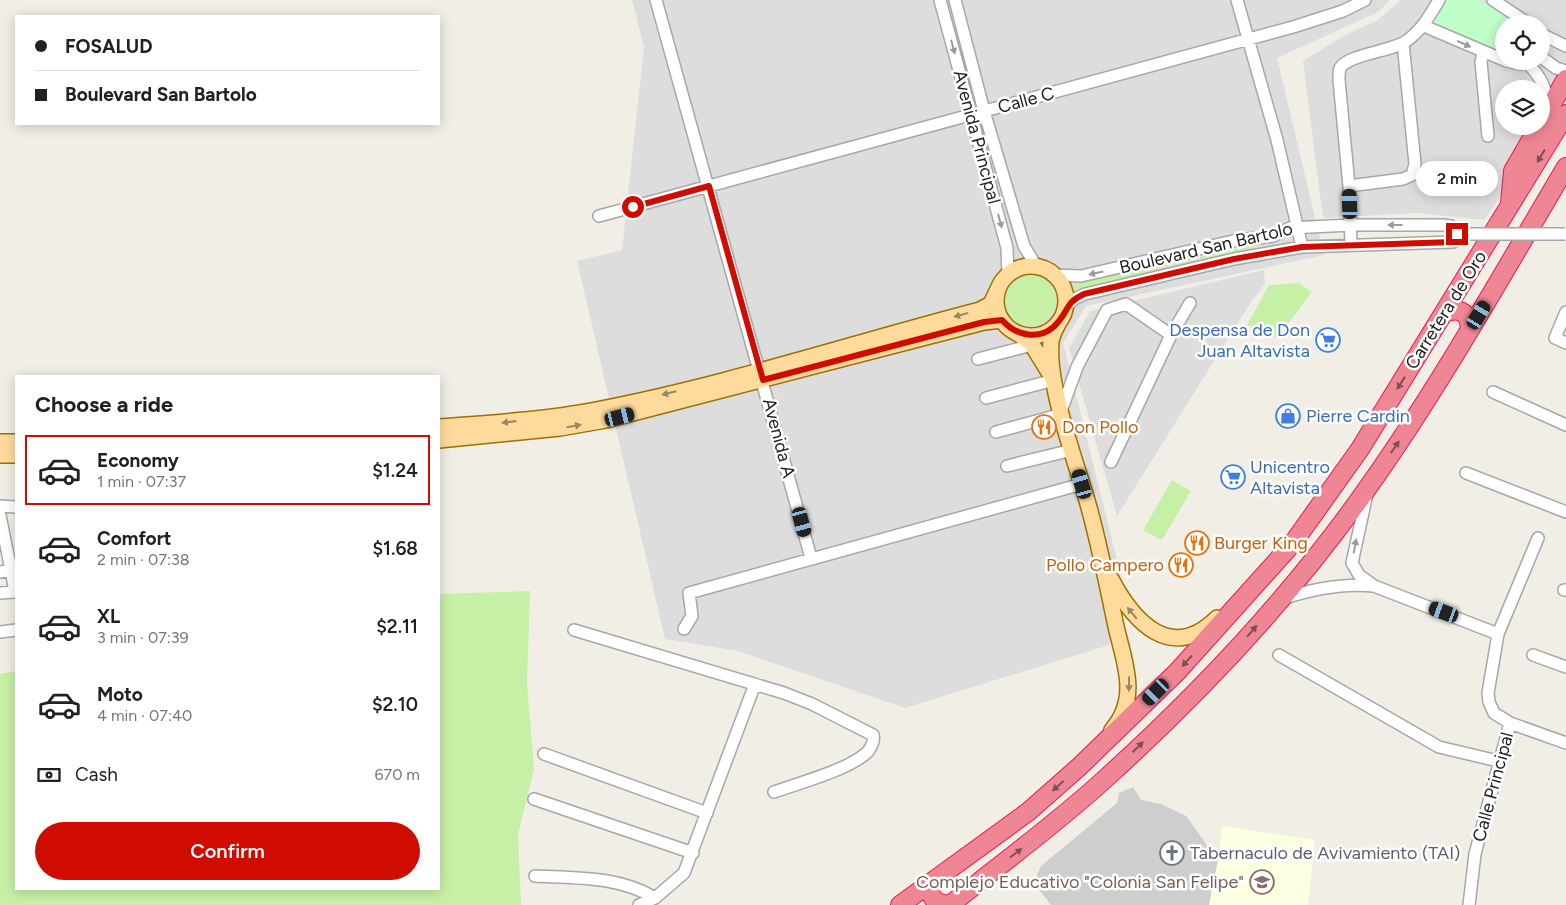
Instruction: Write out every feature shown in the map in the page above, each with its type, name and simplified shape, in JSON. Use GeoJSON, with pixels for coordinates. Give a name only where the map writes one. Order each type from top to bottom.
{"type":"FeatureCollection","features":[{"type":"Feature","properties":{"kind":"highway"},"geometry":{"type":"LineString","coordinates":[[1550,116],[1566,79]]}},
{"type":"Feature","properties":{"kind":"highway"},"geometry":{"type":"LineString","coordinates":[[1510,208],[1513,171],[1537,135]]}},
{"type":"Feature","properties":{"kind":"highway","name":"Carretera de Oro"},"geometry":{"type":"LineString","coordinates":[[900,905],[1028,812],[1079,766],[1176,672],[1232,613],[1293,543],[1360,449],[1510,208],[1542,135]]}},
{"type":"Feature","properties":{"kind":"highway","name":"Carretera de Oro"},"geometry":{"type":"LineString","coordinates":[[950,905],[1033,840],[1104,780],[1233,652],[1278,600],[1368,488],[1470,329],[1566,167]]}},
{"type":"Feature","properties":{"kind":"highway"},"geometry":{"type":"LineString","coordinates":[[1472,268],[1476,280],[1489,286],[1497,284],[1505,271]]}},
{"type":"Feature","properties":{"kind":"highway"},"geometry":{"type":"LineString","coordinates":[[1444,313],[1455,309],[1461,310],[1469,320],[1470,329]]}},
{"type":"Feature","properties":{"kind":"highway"},"geometry":{"type":"LineString","coordinates":[[930,884],[931,897],[935,902],[950,905]]}},
{"type":"Feature","properties":{"kind":"main road"},"geometry":{"type":"LineString","coordinates":[[440,440],[560,428],[606,420],[980,310],[991,304],[1008,274],[1021,268],[1036,266],[1054,275],[1064,291],[1062,315],[1050,342],[1054,382],[1105,568],[1128,671],[1129,688],[1127,701],[1115,726],[1079,766]]}},
{"type":"Feature","properties":{"kind":"main road"},"geometry":{"type":"LineString","coordinates":[[998,289],[996,305],[1002,320],[1032,345],[1054,382]]}},
{"type":"Feature","properties":{"kind":"main road"},"geometry":{"type":"LineString","coordinates":[[1014,331],[1022,334],[1040,334],[1062,315]]}},
{"type":"Feature","properties":{"kind":"main road"},"geometry":{"type":"LineString","coordinates":[[440,427],[497,423],[596,410],[762,374],[984,322],[1002,320]]}},
{"type":"Feature","properties":{"kind":"main road"},"geometry":{"type":"LineString","coordinates":[[0,442],[15,442]]}},
{"type":"Feature","properties":{"kind":"main road"},"geometry":{"type":"LineString","coordinates":[[0,455],[15,455]]}},
{"type":"Feature","properties":{"kind":"main road"},"geometry":{"type":"LineString","coordinates":[[1105,568],[1124,602],[1144,625],[1161,635],[1180,637],[1206,629],[1293,543]]}},
{"type":"Feature","properties":{"kind":"street"},"geometry":{"type":"LineString","coordinates":[[657,2],[669,0]]}},
{"type":"Feature","properties":{"kind":"street","name":"Avenida Principal"},"geometry":{"type":"LineString","coordinates":[[940,0],[1007,248],[1008,274]]}},
{"type":"Feature","properties":{"kind":"street","name":"Avenida Principal"},"geometry":{"type":"LineString","coordinates":[[955,0],[984,111],[1024,246],[1036,266]]}},
{"type":"Feature","properties":{"kind":"street"},"geometry":{"type":"LineString","coordinates":[[1237,0],[1277,140],[1302,247]]}},
{"type":"Feature","properties":{"kind":"street","name":"Calle C"},"geometry":{"type":"LineString","coordinates":[[599,216],[1248,39],[1343,11],[1365,0]]}},
{"type":"Feature","properties":{"kind":"street"},"geometry":{"type":"LineString","coordinates":[[1352,244],[1350,186],[1338,80],[1340,70],[1344,64],[1354,59],[1404,43],[1424,26],[1439,0]]}},
{"type":"Feature","properties":{"kind":"street"},"geometry":{"type":"LineString","coordinates":[[1493,0],[1516,15]]}},
{"type":"Feature","properties":{"kind":"street","name":"Avenida A"},"geometry":{"type":"LineString","coordinates":[[657,2],[762,374],[811,558]]}},
{"type":"Feature","properties":{"kind":"street"},"geometry":{"type":"LineString","coordinates":[[1424,26],[1495,57]]}},
{"type":"Feature","properties":{"kind":"street"},"geometry":{"type":"LineString","coordinates":[[1550,38],[1566,46]]}},
{"type":"Feature","properties":{"kind":"street"},"geometry":{"type":"LineString","coordinates":[[1350,186],[1403,179],[1412,175],[1415,164],[1404,43]]}},
{"type":"Feature","properties":{"kind":"street"},"geometry":{"type":"LineString","coordinates":[[1483,53],[1481,62],[1488,136]]}},
{"type":"Feature","properties":{"kind":"street"},"geometry":{"type":"LineString","coordinates":[[1550,64],[1566,71]]}},
{"type":"Feature","properties":{"kind":"street","name":"Boulevard San Bartolo"},"geometry":{"type":"LineString","coordinates":[[1054,275],[1078,277],[1259,237],[1273,236],[1296,227],[1351,224],[1443,225],[1452,226],[1457,234],[1453,242],[1352,244],[1302,247],[1260,253],[1084,294],[1074,299],[1062,315]]}},
{"type":"Feature","properties":{"kind":"street"},"geometry":{"type":"LineString","coordinates":[[1457,234],[1565,234]]}},
{"type":"Feature","properties":{"kind":"street"},"geometry":{"type":"LineString","coordinates":[[1259,237],[1260,253]]}},
{"type":"Feature","properties":{"kind":"street"},"geometry":{"type":"LineString","coordinates":[[1111,462],[1171,335],[1190,303]]}},
{"type":"Feature","properties":{"kind":"street"},"geometry":{"type":"LineString","coordinates":[[996,432],[1062,413],[1077,367],[1107,310],[1126,304],[1171,335]]}},
{"type":"Feature","properties":{"kind":"street"},"geometry":{"type":"LineString","coordinates":[[1566,312],[1555,338],[1566,343]]}},
{"type":"Feature","properties":{"kind":"street"},"geometry":{"type":"LineString","coordinates":[[978,359],[1032,345]]}},
{"type":"Feature","properties":{"kind":"street"},"geometry":{"type":"LineString","coordinates":[[986,398],[1054,382],[1077,367]]}},
{"type":"Feature","properties":{"kind":"street"},"geometry":{"type":"LineString","coordinates":[[1493,392],[1566,426]]}},
{"type":"Feature","properties":{"kind":"street"},"geometry":{"type":"LineString","coordinates":[[1007,466],[1072,450]]}},
{"type":"Feature","properties":{"kind":"street"},"geometry":{"type":"LineString","coordinates":[[1466,473],[1566,512]]}},
{"type":"Feature","properties":{"kind":"street"},"geometry":{"type":"LineString","coordinates":[[684,629],[692,616],[689,593],[1082,484]]}},
{"type":"Feature","properties":{"kind":"street"},"geometry":{"type":"LineString","coordinates":[[1368,488],[1352,563],[1359,575],[1374,586]]}},
{"type":"Feature","properties":{"kind":"street"},"geometry":{"type":"LineString","coordinates":[[0,506],[15,507]]}},
{"type":"Feature","properties":{"kind":"street"},"geometry":{"type":"LineString","coordinates":[[0,514],[6,571],[15,592]]}},
{"type":"Feature","properties":{"kind":"street","name":"Calle Principal"},"geometry":{"type":"LineString","coordinates":[[1469,905],[1475,854],[1498,761],[1510,723],[1494,713],[1488,698],[1498,634],[1538,538]]}},
{"type":"Feature","properties":{"kind":"street"},"geometry":{"type":"LineString","coordinates":[[1278,600],[1312,590],[1356,584],[1374,586],[1498,634]]}},
{"type":"Feature","properties":{"kind":"street"},"geometry":{"type":"LineString","coordinates":[[0,594],[15,594]]}},
{"type":"Feature","properties":{"kind":"street"},"geometry":{"type":"LineString","coordinates":[[0,632],[15,630]]}},
{"type":"Feature","properties":{"kind":"street"},"geometry":{"type":"LineString","coordinates":[[574,630],[755,684],[812,704],[874,737],[866,755],[846,765],[774,792]]}},
{"type":"Feature","properties":{"kind":"street"},"geometry":{"type":"LineString","coordinates":[[1533,654],[1566,666]]}},
{"type":"Feature","properties":{"kind":"street"},"geometry":{"type":"LineString","coordinates":[[1279,655],[1439,747],[1498,761]]}},
{"type":"Feature","properties":{"kind":"street"},"geometry":{"type":"LineString","coordinates":[[639,905],[656,898],[684,873],[693,854],[755,684]]}},
{"type":"Feature","properties":{"kind":"street"},"geometry":{"type":"LineString","coordinates":[[1510,723],[1566,743]]}},
{"type":"Feature","properties":{"kind":"street"},"geometry":{"type":"LineString","coordinates":[[544,754],[707,813]]}},
{"type":"Feature","properties":{"kind":"street"},"geometry":{"type":"LineString","coordinates":[[534,799],[693,854]]}},
{"type":"Feature","properties":{"kind":"street"},"geometry":{"type":"LineString","coordinates":[[535,876],[599,879],[637,886],[656,898]]}},
{"type":"Feature","properties":{"kind":"shaded area"},"geometry":{"type":"Polygon","coordinates":[[[632,0],[1390,0],[1378,12],[1277,58],[1324,255],[1086,306],[1063,343],[1120,572],[1109,645],[905,708],[738,651],[665,639],[577,261],[622,250],[644,47],[632,0]]]}},
{"type":"Feature","properties":{"kind":"shaded area"},"geometry":{"type":"Polygon","coordinates":[[[1401,0],[1566,0],[1566,82],[1550,110],[1550,80],[1495,80],[1495,135],[1536,135],[1505,190],[1484,220],[1418,213],[1323,218],[1303,61],[1347,34],[1378,20],[1401,0]]]}},
{"type":"Feature","properties":{"kind":"shaded area"},"geometry":{"type":"Polygon","coordinates":[[[1264,270],[1265,284],[1251,302],[1117,516],[1069,348],[1090,311],[1264,270]]]}},
{"type":"Feature","properties":{"kind":"shaded area"},"geometry":{"type":"Polygon","coordinates":[[[1133,787],[1141,800],[1161,804],[1186,816],[1218,860],[1209,905],[1051,905],[1037,887],[1037,875],[1041,866],[1117,803],[1119,793],[1133,787]]]}},
{"type":"Feature","properties":{"kind":"shaded area","name":"Complejo Educativo \"Colonia San Felipe\""},"geometry":{"type":"Polygon","coordinates":[[[1223,826],[1315,840],[1308,905],[1209,905],[1223,826]]]}},
{"type":"Feature","properties":{"kind":"green space"},"geometry":{"type":"Polygon","coordinates":[[[1443,0],[1479,0],[1505,15],[1495,15],[1495,53],[1435,28],[1433,19],[1443,0]]]}},
{"type":"Feature","properties":{"kind":"green space"},"geometry":{"type":"Polygon","coordinates":[[[1248,244],[1253,245],[1253,249],[1194,260],[1073,291],[1070,287],[1075,283],[1143,265],[1248,244]]]}},
{"type":"Feature","properties":{"kind":"green space"},"geometry":{"type":"Polygon","coordinates":[[[1030,274],[1040,276],[1048,282],[1054,290],[1056,300],[1054,310],[1048,318],[1040,324],[1030,326],[1020,324],[1012,318],[1006,310],[1004,300],[1006,290],[1012,282],[1020,276],[1030,274]]]}},
{"type":"Feature","properties":{"kind":"green space"},"geometry":{"type":"Polygon","coordinates":[[[1299,283],[1312,292],[1277,338],[1247,325],[1269,285],[1299,283]]]}},
{"type":"Feature","properties":{"kind":"green space"},"geometry":{"type":"Polygon","coordinates":[[[1172,480],[1191,491],[1162,540],[1143,530],[1172,480]]]}},
{"type":"Feature","properties":{"kind":"green space"},"geometry":{"type":"Polygon","coordinates":[[[530,591],[527,683],[534,769],[518,834],[521,905],[0,905],[0,674],[15,671],[15,890],[440,890],[440,594],[530,591]]]}},
{"type":"Feature","properties":{"kind":"place","name":"Despensa de Don Juan Altavista"},"geometry":{"type":"Point","coordinates":[1328,340]}},
{"type":"Feature","properties":{"kind":"place","name":"Pierre Cardin"},"geometry":{"type":"Point","coordinates":[1288,416]}},
{"type":"Feature","properties":{"kind":"place","name":"Don Pollo"},"geometry":{"type":"Point","coordinates":[1044,427]}},
{"type":"Feature","properties":{"kind":"place","name":"Unicentro Altavista"},"geometry":{"type":"Point","coordinates":[1233,477]}},
{"type":"Feature","properties":{"kind":"place","name":"Burger King"},"geometry":{"type":"Point","coordinates":[1197,543]}},
{"type":"Feature","properties":{"kind":"place","name":"Pollo Campero"},"geometry":{"type":"Point","coordinates":[1181,565]}},
{"type":"Feature","properties":{"kind":"place","name":"Tabernaculo de Avivamiento (TAI)"},"geometry":{"type":"Point","coordinates":[1172,853]}},
{"type":"Feature","properties":{"kind":"place","name":"Complejo Educativo \"Colonia San Felipe\""},"geometry":{"type":"Point","coordinates":[1262,882]}},
{"type":"Feature","properties":{"kind":"route"},"geometry":{"type":"LineString","coordinates":[[633,207],[709,186],[763,380],[984,322],[1002,320],[1014,331],[1022,334],[1040,334],[1047,332],[1059,322],[1065,308],[1074,299],[1084,294],[1260,253],[1302,247],[1352,244],[1443,243],[1453,242],[1457,234]]}}]}
